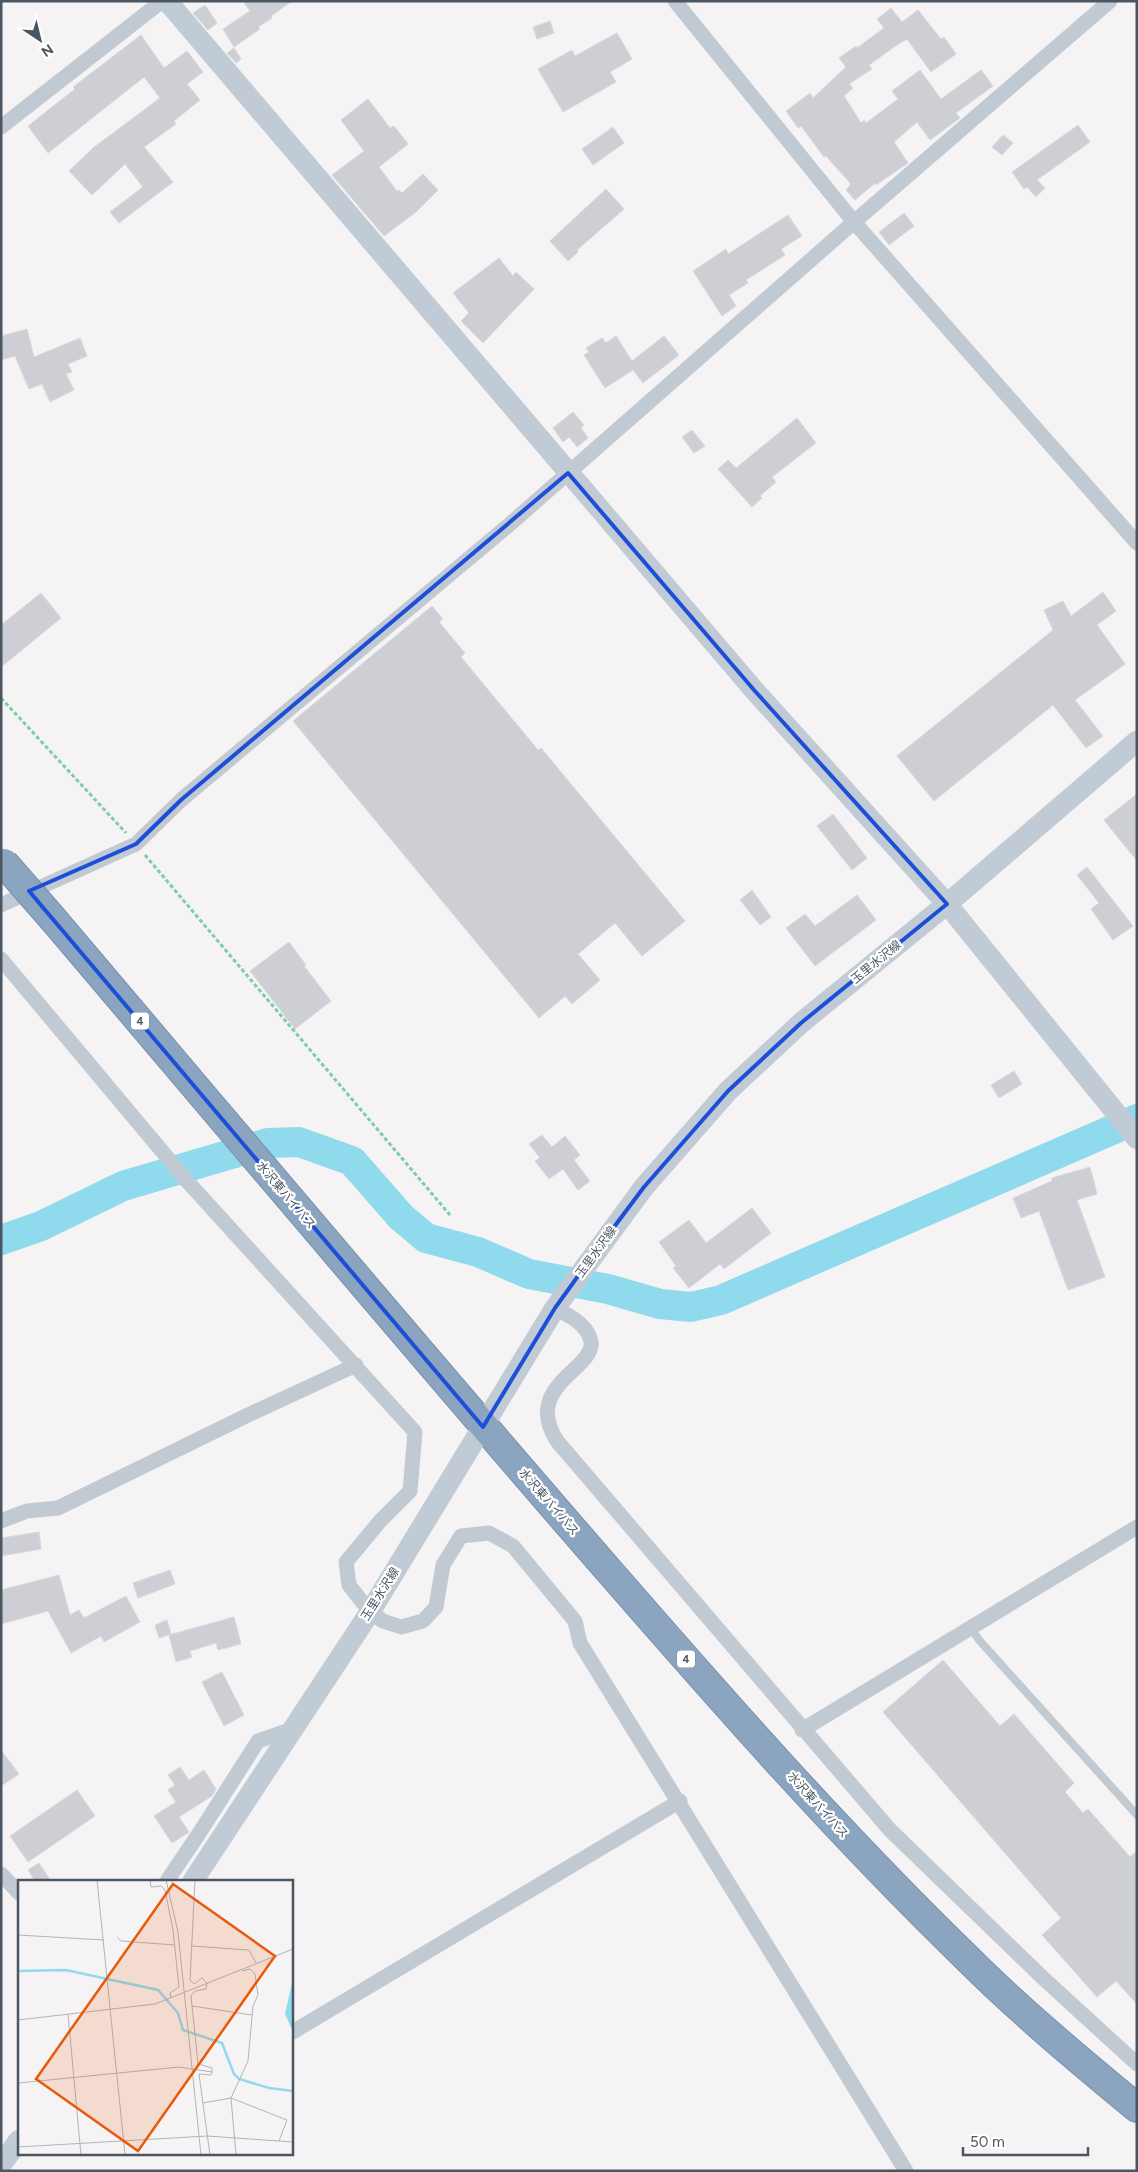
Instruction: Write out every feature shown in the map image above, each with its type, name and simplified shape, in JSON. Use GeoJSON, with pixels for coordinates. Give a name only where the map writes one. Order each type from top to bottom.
{"type":"FeatureCollection","features":[{"type":"Feature","properties":{"kind":"highway","name":"水沢東バイパス"},"geometry":{"type":"LineString","coordinates":[[3,861],[483,1427],[717,1695],[848,1838],[969,1961],[1090,2070],[1137,2108]]}},
{"type":"Feature","properties":{"kind":"main road"},"geometry":{"type":"LineString","coordinates":[[167,1],[754,690],[947,904],[1133,1135]]}},
{"type":"Feature","properties":{"kind":"main road","name":"玉里水沢線"},"geometry":{"type":"LineString","coordinates":[[194,1880],[370,1612],[555,1308],[644,1187],[728,1091],[801,1023],[947,904],[1137,741]]}},
{"type":"Feature","properties":{"kind":"main road"},"geometry":{"type":"LineString","coordinates":[[1,2165],[18,2141]]}},
{"type":"Feature","properties":{"kind":"street"},"geometry":{"type":"LineString","coordinates":[[1,127],[162,1]]}},
{"type":"Feature","properties":{"kind":"street"},"geometry":{"type":"LineString","coordinates":[[675,1],[854,222],[1137,543]]}},
{"type":"Feature","properties":{"kind":"street"},"geometry":{"type":"LineString","coordinates":[[1,905],[136,844],[181,800],[502,531],[854,222],[1110,1]]}},
{"type":"Feature","properties":{"kind":"street"},"geometry":{"type":"LineString","coordinates":[[1,959],[187,1181],[415,1432],[410,1491],[381,1520],[346,1562],[349,1585],[370,1612],[383,1621],[401,1627],[424,1621],[436,1607],[443,1565],[461,1536],[489,1533],[513,1546],[575,1620],[580,1643],[680,1802],[906,2171]]}},
{"type":"Feature","properties":{"kind":"street"},"geometry":{"type":"LineString","coordinates":[[555,1308],[583,1327],[590,1337],[591,1343],[582,1361],[557,1387],[547,1404],[547,1423],[551,1432],[802,1730],[890,1830],[1043,1978],[1137,2064]]}},
{"type":"Feature","properties":{"kind":"street"},"geometry":{"type":"LineString","coordinates":[[1,1521],[27,1511],[58,1508],[248,1415],[356,1365]]}},
{"type":"Feature","properties":{"kind":"street"},"geometry":{"type":"LineString","coordinates":[[802,1730],[1137,1526]]}},
{"type":"Feature","properties":{"kind":"street"},"geometry":{"type":"LineString","coordinates":[[167,1880],[258,1741],[292,1729]]}},
{"type":"Feature","properties":{"kind":"street"},"geometry":{"type":"LineString","coordinates":[[292,2032],[680,1802]]}},
{"type":"Feature","properties":{"kind":"street"},"geometry":{"type":"LineString","coordinates":[[1,1874],[18,1893]]}},
{"type":"Feature","properties":{"kind":"lane"},"geometry":{"type":"LineString","coordinates":[[970,1627],[978,1640],[1137,1814]]}},
{"type":"Feature","properties":{"kind":"path"},"geometry":{"type":"LineString","coordinates":[[1,698],[136,844],[450,1215]]}},
{"type":"Feature","properties":{"kind":"highlighted area"},"geometry":{"type":"Polygon","coordinates":[[[568,473],[754,690],[947,904],[801,1023],[728,1091],[644,1187],[596,1251],[555,1308],[483,1427],[29,891],[136,844],[181,800],[568,473]]]}},
{"type":"Feature","properties":{"kind":"building"},"geometry":{"type":"Polygon","coordinates":[[[243,1],[292,1],[258,27],[260,29],[234,47],[223,29],[250,11],[243,1]]]}},
{"type":"Feature","properties":{"kind":"building"},"geometry":{"type":"Polygon","coordinates":[[[205,5],[217,23],[208,30],[193,13],[205,5]]]}},
{"type":"Feature","properties":{"kind":"building"},"geometry":{"type":"Polygon","coordinates":[[[891,8],[902,22],[918,10],[941,39],[944,37],[956,54],[931,72],[907,39],[869,65],[872,69],[849,84],[853,88],[844,96],[861,123],[864,120],[866,123],[898,99],[892,91],[920,70],[941,99],[981,70],[993,86],[956,113],[960,118],[930,140],[917,122],[894,142],[908,163],[876,185],[875,183],[855,200],[846,190],[851,184],[826,156],[824,157],[801,126],[798,128],[786,111],[810,93],[813,98],[846,67],[839,58],[856,46],[857,48],[884,28],[877,19],[891,8]]]}},
{"type":"Feature","properties":{"kind":"building"},"geometry":{"type":"Polygon","coordinates":[[[550,21],[554,33],[537,39],[533,27],[550,21]]]}},
{"type":"Feature","properties":{"kind":"building"},"geometry":{"type":"Polygon","coordinates":[[[617,33],[632,59],[610,72],[616,82],[563,112],[538,69],[572,50],[575,56],[617,33]]]}},
{"type":"Feature","properties":{"kind":"building"},"geometry":{"type":"Polygon","coordinates":[[[141,35],[164,68],[187,51],[203,72],[187,84],[200,100],[174,121],[176,124],[144,147],[173,182],[119,223],[110,212],[143,187],[125,164],[92,195],[69,171],[93,148],[160,98],[144,77],[48,153],[28,126],[75,89],[73,87],[141,35]]]}},
{"type":"Feature","properties":{"kind":"building"},"geometry":{"type":"Polygon","coordinates":[[[234,48],[241,59],[236,63],[227,53],[234,48]]]}},
{"type":"Feature","properties":{"kind":"building"},"geometry":{"type":"Polygon","coordinates":[[[368,99],[390,128],[394,126],[408,144],[379,167],[397,191],[399,190],[402,193],[423,174],[438,190],[416,212],[384,236],[332,175],[364,151],[341,120],[368,99]]]}},
{"type":"Feature","properties":{"kind":"building"},"geometry":{"type":"Polygon","coordinates":[[[1078,125],[1090,142],[1037,180],[1045,188],[1036,197],[1027,187],[1024,189],[1012,172],[1078,125]]]}},
{"type":"Feature","properties":{"kind":"building"},"geometry":{"type":"Polygon","coordinates":[[[613,127],[624,143],[593,165],[582,149],[613,127]]]}},
{"type":"Feature","properties":{"kind":"building"},"geometry":{"type":"Polygon","coordinates":[[[1003,135],[1013,143],[1002,155],[992,147],[1003,135]]]}},
{"type":"Feature","properties":{"kind":"building"},"geometry":{"type":"Polygon","coordinates":[[[606,189],[624,209],[577,250],[578,252],[568,261],[550,241],[606,189]]]}},
{"type":"Feature","properties":{"kind":"building"},"geometry":{"type":"Polygon","coordinates":[[[904,213],[914,226],[889,245],[879,232],[904,213]]]}},
{"type":"Feature","properties":{"kind":"building"},"geometry":{"type":"Polygon","coordinates":[[[788,215],[802,236],[781,249],[785,255],[746,280],[748,283],[729,295],[736,306],[722,316],[693,271],[726,249],[728,254],[788,215]]]}},
{"type":"Feature","properties":{"kind":"building"},"geometry":{"type":"Polygon","coordinates":[[[499,258],[513,276],[516,272],[534,289],[483,343],[461,321],[469,313],[453,293],[499,258]]]}},
{"type":"Feature","properties":{"kind":"building"},"geometry":{"type":"Polygon","coordinates":[[[27,329],[34,357],[80,338],[87,356],[68,364],[72,372],[66,374],[74,390],[50,402],[42,384],[29,389],[15,356],[1,360],[1,336],[27,329]]]}},
{"type":"Feature","properties":{"kind":"building"},"geometry":{"type":"Polygon","coordinates":[[[616,336],[632,361],[664,336],[679,355],[643,383],[633,370],[605,388],[584,355],[589,352],[586,348],[602,338],[606,343],[616,336]]]}},
{"type":"Feature","properties":{"kind":"building"},"geometry":{"type":"Polygon","coordinates":[[[573,412],[584,425],[581,428],[588,438],[577,447],[569,437],[563,442],[553,428],[573,412]]]}},
{"type":"Feature","properties":{"kind":"building"},"geometry":{"type":"Polygon","coordinates":[[[797,418],[816,443],[772,477],[776,482],[760,496],[762,498],[752,507],[718,469],[728,460],[736,468],[797,418]]]}},
{"type":"Feature","properties":{"kind":"building"},"geometry":{"type":"Polygon","coordinates":[[[692,430],[705,446],[694,453],[682,437],[692,430]]]}},
{"type":"Feature","properties":{"kind":"building"},"geometry":{"type":"Polygon","coordinates":[[[1103,592],[1116,611],[1097,625],[1125,664],[1075,700],[1103,736],[1086,748],[1053,705],[934,801],[897,756],[1053,630],[1044,610],[1063,601],[1071,616],[1103,592]]]}},
{"type":"Feature","properties":{"kind":"building"},"geometry":{"type":"Polygon","coordinates":[[[41,593],[61,618],[1,667],[1,625],[41,593]]]}},
{"type":"Feature","properties":{"kind":"building"},"geometry":{"type":"Polygon","coordinates":[[[432,606],[443,619],[439,622],[465,653],[461,657],[538,750],[541,748],[685,921],[642,956],[615,923],[578,954],[600,980],[572,1004],[565,996],[539,1018],[293,721],[432,606]]]}},
{"type":"Feature","properties":{"kind":"building"},"geometry":{"type":"Polygon","coordinates":[[[1137,794],[1137,861],[1104,820],[1137,794]]]}},
{"type":"Feature","properties":{"kind":"building"},"geometry":{"type":"Polygon","coordinates":[[[833,814],[867,858],[852,870],[817,826],[833,814]]]}},
{"type":"Feature","properties":{"kind":"building"},"geometry":{"type":"Polygon","coordinates":[[[1087,867],[1133,926],[1113,940],[1091,909],[1099,903],[1077,875],[1087,867]]]}},
{"type":"Feature","properties":{"kind":"building"},"geometry":{"type":"Polygon","coordinates":[[[752,890],[771,917],[760,925],[740,900],[752,890]]]}},
{"type":"Feature","properties":{"kind":"building"},"geometry":{"type":"Polygon","coordinates":[[[857,895],[876,920],[815,966],[786,928],[805,914],[815,926],[857,895]]]}},
{"type":"Feature","properties":{"kind":"building"},"geometry":{"type":"Polygon","coordinates":[[[289,942],[306,965],[304,966],[331,1001],[295,1029],[250,971],[289,942]]]}},
{"type":"Feature","properties":{"kind":"building"},"geometry":{"type":"Polygon","coordinates":[[[1014,1071],[1022,1084],[999,1098],[991,1085],[1014,1071]]]}},
{"type":"Feature","properties":{"kind":"building"},"geometry":{"type":"Polygon","coordinates":[[[542,1135],[552,1147],[565,1136],[580,1155],[574,1160],[590,1181],[578,1190],[563,1169],[549,1179],[535,1161],[540,1158],[529,1144],[542,1135]]]}},
{"type":"Feature","properties":{"kind":"building"},"geometry":{"type":"Polygon","coordinates":[[[1090,1167],[1097,1194],[1077,1200],[1105,1277],[1068,1290],[1039,1211],[1021,1218],[1013,1198],[1052,1181],[1052,1178],[1090,1167]]]}},
{"type":"Feature","properties":{"kind":"building"},"geometry":{"type":"Polygon","coordinates":[[[752,1208],[771,1233],[724,1269],[720,1264],[689,1288],[673,1268],[676,1266],[659,1242],[689,1220],[706,1243],[752,1208]]]}},
{"type":"Feature","properties":{"kind":"building"},"geometry":{"type":"Polygon","coordinates":[[[39,1532],[41,1549],[1,1556],[1,1538],[39,1532]]]}},
{"type":"Feature","properties":{"kind":"building"},"geometry":{"type":"Polygon","coordinates":[[[170,1570],[175,1584],[138,1598],[133,1583],[170,1570]]]}},
{"type":"Feature","properties":{"kind":"building"},"geometry":{"type":"Polygon","coordinates":[[[59,1575],[70,1615],[79,1610],[84,1618],[126,1596],[140,1622],[104,1642],[101,1636],[71,1653],[48,1611],[1,1624],[1,1590],[59,1575]]]}},
{"type":"Feature","properties":{"kind":"building"},"geometry":{"type":"Polygon","coordinates":[[[234,1617],[241,1644],[218,1650],[216,1643],[190,1651],[192,1657],[176,1662],[169,1635],[234,1617]]]}},
{"type":"Feature","properties":{"kind":"building"},"geometry":{"type":"Polygon","coordinates":[[[167,1620],[171,1634],[159,1638],[155,1625],[167,1620]]]}},
{"type":"Feature","properties":{"kind":"building"},"geometry":{"type":"Polygon","coordinates":[[[943,1660],[1000,1726],[1014,1714],[1074,1783],[1065,1792],[1083,1813],[1088,1809],[1130,1857],[1137,1851],[1137,2004],[1116,1981],[1097,1997],[1042,1935],[1061,1918],[883,1712],[943,1660]]]}},
{"type":"Feature","properties":{"kind":"building"},"geometry":{"type":"Polygon","coordinates":[[[222,1672],[244,1715],[224,1726],[202,1682],[222,1672]]]}},
{"type":"Feature","properties":{"kind":"building"},"geometry":{"type":"Polygon","coordinates":[[[1,1750],[19,1774],[1,1786],[1,1750]]]}},
{"type":"Feature","properties":{"kind":"building"},"geometry":{"type":"Polygon","coordinates":[[[180,1767],[189,1780],[204,1770],[216,1789],[212,1796],[179,1817],[189,1832],[172,1843],[154,1816],[176,1802],[168,1790],[175,1785],[168,1775],[180,1767]]]}},
{"type":"Feature","properties":{"kind":"building"},"geometry":{"type":"Polygon","coordinates":[[[77,1790],[95,1816],[28,1862],[10,1836],[77,1790]]]}},
{"type":"Feature","properties":{"kind":"building"},"geometry":{"type":"Polygon","coordinates":[[[39,1863],[50,1880],[34,1880],[28,1870],[39,1863]]]}},
{"type":"Feature","properties":{"kind":"waterway"},"geometry":{"type":"LineString","coordinates":[[1,1240],[41,1226],[123,1186],[268,1143],[299,1142],[352,1161],[401,1217],[426,1238],[478,1252],[529,1274],[608,1289],[660,1304],[691,1307],[721,1300],[1137,1119]]}}]}
